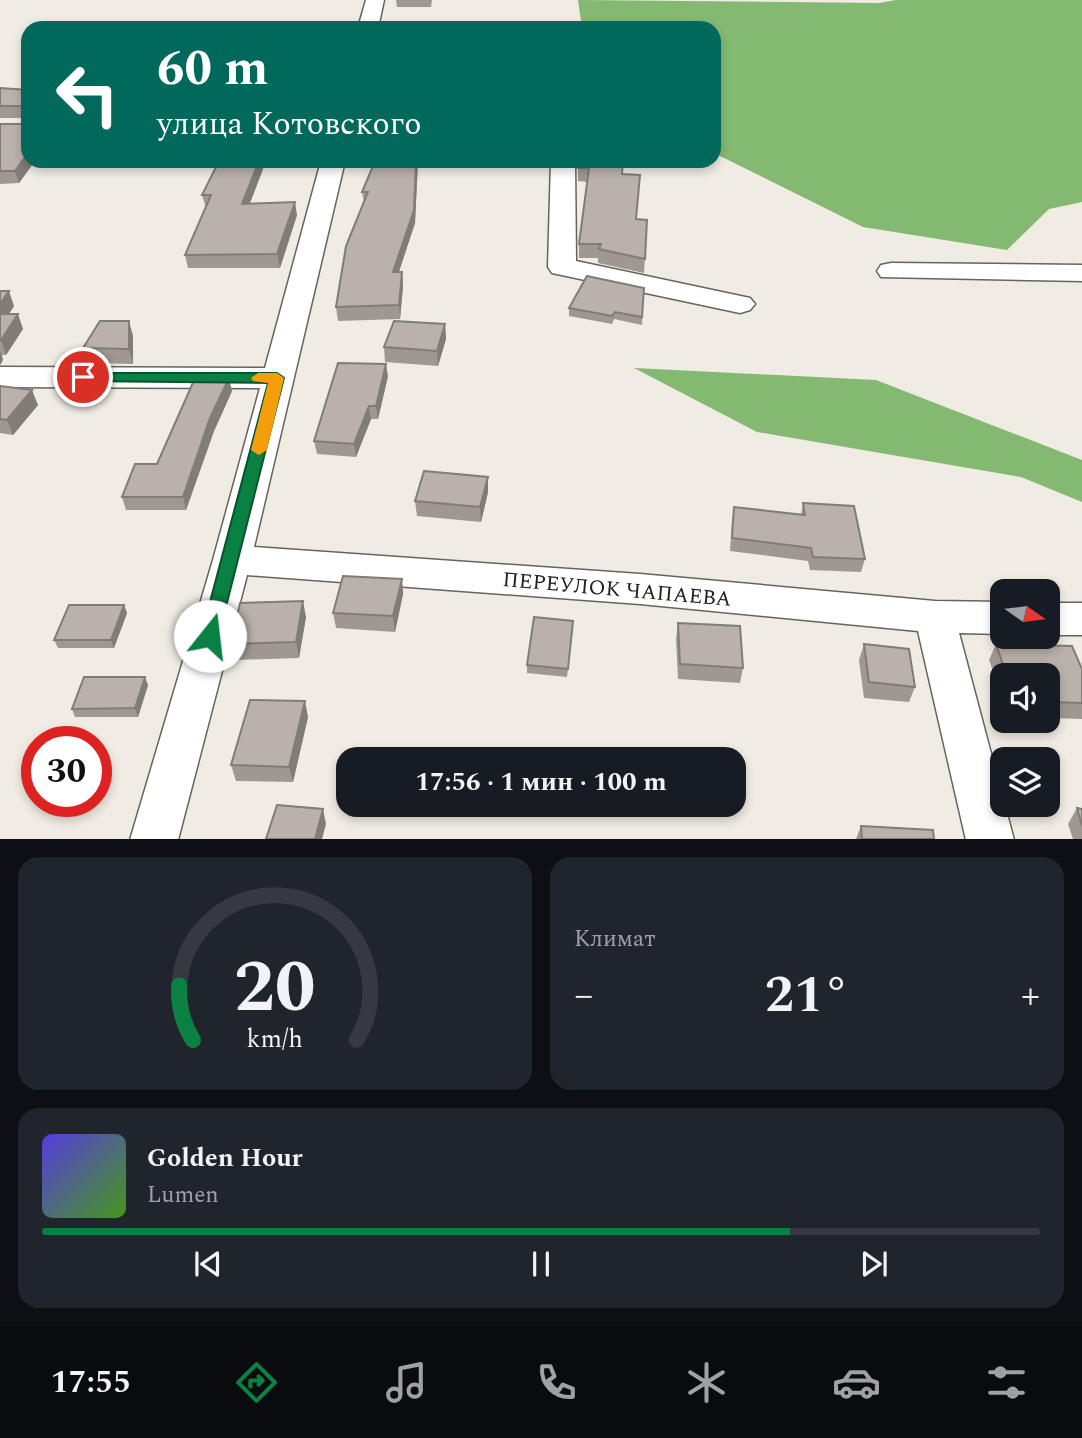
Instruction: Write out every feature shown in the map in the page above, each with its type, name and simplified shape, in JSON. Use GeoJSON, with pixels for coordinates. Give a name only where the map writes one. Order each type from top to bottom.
{"type":"FeatureCollection","features":[{"type":"Feature","properties":{"kind":"street"},"geometry":{"type":"LineString","coordinates":[[370,21],[375,0]]}},
{"type":"Feature","properties":{"kind":"street"},"geometry":{"type":"LineString","coordinates":[[153,839],[232,560],[331,168]]}},
{"type":"Feature","properties":{"kind":"street"},"geometry":{"type":"LineString","coordinates":[[563,168],[562,267],[740,304]]}},
{"type":"Feature","properties":{"kind":"street"},"geometry":{"type":"LineString","coordinates":[[891,271],[1082,273]]}},
{"type":"Feature","properties":{"kind":"street"},"geometry":{"type":"LineString","coordinates":[[0,377],[277,378]]}},
{"type":"Feature","properties":{"kind":"street","name":"ПЕРЕУЛОК ЧАПАЕВА"},"geometry":{"type":"LineString","coordinates":[[232,560],[640,589],[936,617],[990,618]]}},
{"type":"Feature","properties":{"kind":"street"},"geometry":{"type":"LineString","coordinates":[[936,617],[990,839]]}},
{"type":"Feature","properties":{"kind":"street"},"geometry":{"type":"LineString","coordinates":[[1060,619],[1082,619]]}},
{"type":"Feature","properties":{"kind":"green space"},"geometry":{"type":"Polygon","coordinates":[[[578,0],[879,3],[896,0],[1082,0],[1082,202],[1049,209],[1007,250],[863,227],[721,156],[721,21],[581,21],[578,0]]]}},
{"type":"Feature","properties":{"kind":"green space"},"geometry":{"type":"Polygon","coordinates":[[[634,368],[876,380],[1082,460],[1082,502],[1021,477],[757,432],[634,368]]]}},
{"type":"Feature","properties":{"kind":"building"},"geometry":{"type":"Polygon","coordinates":[[[0,88],[21,90],[21,106],[0,106],[0,88]]]}},
{"type":"Feature","properties":{"kind":"building"},"geometry":{"type":"Polygon","coordinates":[[[0,124],[21,124],[21,163],[15,171],[0,171],[0,124]]]}},
{"type":"Feature","properties":{"kind":"building"},"geometry":{"type":"Polygon","coordinates":[[[216,168],[256,168],[242,204],[295,202],[277,254],[185,255],[211,195],[202,195],[216,168]]]}},
{"type":"Feature","properties":{"kind":"building"},"geometry":{"type":"Polygon","coordinates":[[[372,168],[416,168],[414,210],[393,272],[402,272],[399,305],[336,307],[346,246],[368,192],[362,192],[372,168]]]}},
{"type":"Feature","properties":{"kind":"building"},"geometry":{"type":"Polygon","coordinates":[[[589,168],[622,168],[622,174],[640,175],[636,219],[647,220],[645,259],[599,249],[601,244],[579,244],[589,168]]]}},
{"type":"Feature","properties":{"kind":"building"},"geometry":{"type":"Polygon","coordinates":[[[587,276],[644,288],[642,317],[615,312],[612,316],[569,308],[587,276]]]}},
{"type":"Feature","properties":{"kind":"building"},"geometry":{"type":"Polygon","coordinates":[[[0,291],[9,291],[0,304],[0,291]]]}},
{"type":"Feature","properties":{"kind":"building"},"geometry":{"type":"Polygon","coordinates":[[[0,314],[18,314],[1,340],[0,340],[0,314]]]}},
{"type":"Feature","properties":{"kind":"building"},"geometry":{"type":"Polygon","coordinates":[[[100,321],[129,321],[129,349],[83,348],[100,321]]]}},
{"type":"Feature","properties":{"kind":"building"},"geometry":{"type":"Polygon","coordinates":[[[394,321],[445,324],[437,351],[384,347],[394,321]]]}},
{"type":"Feature","properties":{"kind":"building"},"geometry":{"type":"Polygon","coordinates":[[[338,363],[386,364],[376,406],[369,406],[354,444],[314,441],[338,363]]]}},
{"type":"Feature","properties":{"kind":"building"},"geometry":{"type":"Polygon","coordinates":[[[195,378],[229,378],[210,418],[183,497],[122,497],[135,464],[157,464],[195,378]]]}},
{"type":"Feature","properties":{"kind":"building"},"geometry":{"type":"Polygon","coordinates":[[[0,386],[32,390],[7,420],[0,419],[0,386]]]}},
{"type":"Feature","properties":{"kind":"building"},"geometry":{"type":"Polygon","coordinates":[[[424,471],[488,477],[480,507],[415,501],[424,471]]]}},
{"type":"Feature","properties":{"kind":"building"},"geometry":{"type":"Polygon","coordinates":[[[803,503],[854,506],[865,559],[813,557],[811,548],[732,538],[734,507],[805,515],[803,503]]]}},
{"type":"Feature","properties":{"kind":"building"},"geometry":{"type":"Polygon","coordinates":[[[343,576],[402,579],[393,616],[333,613],[343,576]]]}},
{"type":"Feature","properties":{"kind":"building"},"geometry":{"type":"Polygon","coordinates":[[[303,601],[296,642],[231,644],[240,603],[303,601]]]}},
{"type":"Feature","properties":{"kind":"building"},"geometry":{"type":"Polygon","coordinates":[[[69,605],[124,605],[111,640],[54,640],[69,605]]]}},
{"type":"Feature","properties":{"kind":"building"},"geometry":{"type":"Polygon","coordinates":[[[534,617],[573,621],[568,669],[527,665],[534,617]]]}},
{"type":"Feature","properties":{"kind":"building"},"geometry":{"type":"Polygon","coordinates":[[[678,623],[740,626],[743,668],[680,664],[678,623]]]}},
{"type":"Feature","properties":{"kind":"building"},"geometry":{"type":"Polygon","coordinates":[[[864,644],[909,649],[915,687],[869,682],[864,644]]]}},
{"type":"Feature","properties":{"kind":"building"},"geometry":{"type":"Polygon","coordinates":[[[1060,646],[1072,646],[1082,669],[1082,703],[1060,702],[1060,663],[1003,663],[998,649],[1060,649],[1060,646]]]}},
{"type":"Feature","properties":{"kind":"building"},"geometry":{"type":"Polygon","coordinates":[[[84,677],[145,677],[135,708],[72,709],[84,677]]]}},
{"type":"Feature","properties":{"kind":"building"},"geometry":{"type":"Polygon","coordinates":[[[250,700],[305,701],[289,767],[231,765],[250,700]]]}},
{"type":"Feature","properties":{"kind":"building"},"geometry":{"type":"Polygon","coordinates":[[[277,805],[323,809],[315,839],[266,839],[277,805]]]}},
{"type":"Feature","properties":{"kind":"building"},"geometry":{"type":"Polygon","coordinates":[[[1077,808],[1082,809],[1082,826],[1077,808]]]}},
{"type":"Feature","properties":{"kind":"building"},"geometry":{"type":"Polygon","coordinates":[[[861,826],[933,830],[934,839],[862,839],[861,826]]]}},
{"type":"Feature","properties":{"kind":"slow traffic"},"geometry":{"type":"LineString","coordinates":[[258,378],[277,378],[259,450]]}},
{"type":"Feature","properties":{"kind":"route"},"geometry":{"type":"LineString","coordinates":[[83,377],[277,378],[232,560],[210,636]]}}]}
